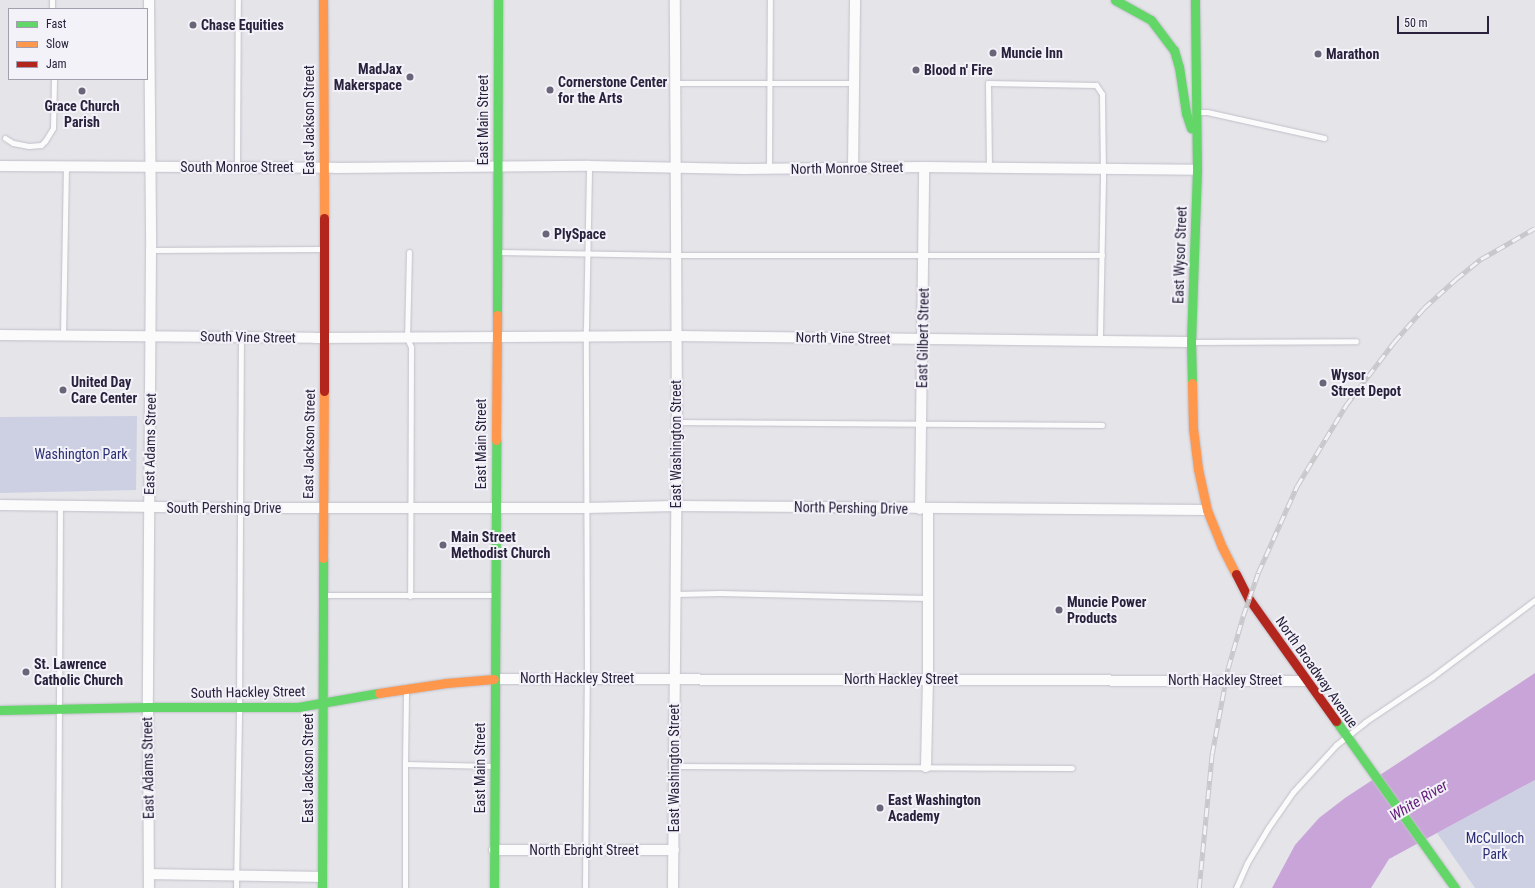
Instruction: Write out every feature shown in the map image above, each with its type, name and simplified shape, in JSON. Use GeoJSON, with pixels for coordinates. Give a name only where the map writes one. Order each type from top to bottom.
{"type":"FeatureCollection","features":[{"type":"Feature","properties":{"kind":"main road","name":"East Jackson Street"},"geometry":{"type":"LineString","coordinates":[[322,888],[322,508],[324,338],[323,0]]}},
{"type":"Feature","properties":{"kind":"main road","name":"East Main Street"},"geometry":{"type":"LineString","coordinates":[[494,888],[498,0]]}},
{"type":"Feature","properties":{"kind":"main road"},"geometry":{"type":"LineString","coordinates":[[1115,0],[1151,20],[1165,36],[1174,50],[1182,79],[1186,113],[1196,144]]}},
{"type":"Feature","properties":{"kind":"main road","name":"East Wysor Street"},"geometry":{"type":"LineString","coordinates":[[1195,0],[1197,170],[1191,342],[1193,428],[1198,469],[1207,510]]}},
{"type":"Feature","properties":{"kind":"main road","name":"North Broadway Avenue"},"geometry":{"type":"LineString","coordinates":[[1207,510],[1222,547],[1249,599],[1454,888]]}},
{"type":"Feature","properties":{"kind":"main road","name":"South Hackley Street"},"geometry":{"type":"LineString","coordinates":[[0,710],[148,707],[298,707],[322,704],[355,696],[465,680],[494,679]]}},
{"type":"Feature","properties":{"kind":"street","name":"East Adams Street"},"geometry":{"type":"LineString","coordinates":[[149,0],[151,250],[148,707],[149,888]]}},
{"type":"Feature","properties":{"kind":"street","name":"East Washington Street"},"geometry":{"type":"LineString","coordinates":[[673,888],[677,422],[676,0]]}},
{"type":"Feature","properties":{"kind":"street"},"geometry":{"type":"LineString","coordinates":[[854,168],[855,0]]}},
{"type":"Feature","properties":{"kind":"street","name":"South Monroe Street"},"geometry":{"type":"LineString","coordinates":[[0,166],[323,168],[497,166]]}},
{"type":"Feature","properties":{"kind":"street","name":"North Monroe Street"},"geometry":{"type":"LineString","coordinates":[[497,166],[676,168],[1103,168],[1197,170]]}},
{"type":"Feature","properties":{"kind":"street","name":"East Gilbert Street"},"geometry":{"type":"LineString","coordinates":[[924,167],[921,425],[928,598],[926,767]]}},
{"type":"Feature","properties":{"kind":"street","name":"South Vine Street"},"geometry":{"type":"LineString","coordinates":[[0,335],[241,338],[496,337]]}},
{"type":"Feature","properties":{"kind":"street","name":"North Vine Street"},"geometry":{"type":"LineString","coordinates":[[496,337],[677,336],[1191,342]]}},
{"type":"Feature","properties":{"kind":"street","name":"South Pershing Drive"},"geometry":{"type":"LineString","coordinates":[[0,505],[240,508],[495,507]]}},
{"type":"Feature","properties":{"kind":"street","name":"North Pershing Drive"},"geometry":{"type":"LineString","coordinates":[[495,507],[586,508],[676,506],[1207,510]]}},
{"type":"Feature","properties":{"kind":"street","name":"North Hackley Street"},"geometry":{"type":"LineString","coordinates":[[494,679],[675,678],[1307,681]]}},
{"type":"Feature","properties":{"kind":"street","name":"North Ebright Street"},"geometry":{"type":"LineString","coordinates":[[494,850],[674,850]]}},
{"type":"Feature","properties":{"kind":"street"},"geometry":{"type":"LineString","coordinates":[[149,874],[322,877]]}},
{"type":"Feature","properties":{"kind":"lane"},"geometry":{"type":"LineString","coordinates":[[238,0],[238,167]]}},
{"type":"Feature","properties":{"kind":"lane"},"geometry":{"type":"LineString","coordinates":[[769,168],[770,0]]}},
{"type":"Feature","properties":{"kind":"lane"},"geometry":{"type":"LineString","coordinates":[[5,138],[13,143],[29,146],[41,145],[53,128],[54,80]]}},
{"type":"Feature","properties":{"kind":"lane"},"geometry":{"type":"LineString","coordinates":[[676,83],[855,83]]}},
{"type":"Feature","properties":{"kind":"lane"},"geometry":{"type":"LineString","coordinates":[[989,168],[988,83],[1096,85],[1102,94],[1103,168],[1100,341]]}},
{"type":"Feature","properties":{"kind":"lane"},"geometry":{"type":"LineString","coordinates":[[1196,112],[1207,112],[1324,138]]}},
{"type":"Feature","properties":{"kind":"lane"},"geometry":{"type":"LineString","coordinates":[[63,336],[66,166]]}},
{"type":"Feature","properties":{"kind":"lane"},"geometry":{"type":"LineString","coordinates":[[584,888],[587,678],[586,337],[589,166]]}},
{"type":"Feature","properties":{"kind":"lane"},"geometry":{"type":"LineString","coordinates":[[151,250],[323,249]]}},
{"type":"Feature","properties":{"kind":"lane"},"geometry":{"type":"LineString","coordinates":[[409,252],[407,338],[410,347],[410,596]]}},
{"type":"Feature","properties":{"kind":"lane"},"geometry":{"type":"LineString","coordinates":[[496,252],[677,255],[924,254],[1102,256]]}},
{"type":"Feature","properties":{"kind":"lane"},"geometry":{"type":"LineString","coordinates":[[236,888],[239,708],[241,338]]}},
{"type":"Feature","properties":{"kind":"lane"},"geometry":{"type":"LineString","coordinates":[[1191,342],[1356,341]]}},
{"type":"Feature","properties":{"kind":"lane"},"geometry":{"type":"LineString","coordinates":[[677,422],[921,425],[1102,425]]}},
{"type":"Feature","properties":{"kind":"lane"},"geometry":{"type":"LineString","coordinates":[[58,888],[60,506]]}},
{"type":"Feature","properties":{"kind":"lane"},"geometry":{"type":"LineString","coordinates":[[676,594],[727,593],[928,598]]}},
{"type":"Feature","properties":{"kind":"lane"},"geometry":{"type":"LineString","coordinates":[[322,595],[495,595]]}},
{"type":"Feature","properties":{"kind":"lane"},"geometry":{"type":"LineString","coordinates":[[1236,888],[1247,863],[1268,828],[1293,792],[1320,761],[1365,722],[1432,677],[1535,600]]}},
{"type":"Feature","properties":{"kind":"lane"},"geometry":{"type":"LineString","coordinates":[[405,888],[406,689]]}},
{"type":"Feature","properties":{"kind":"lane"},"geometry":{"type":"LineString","coordinates":[[405,764],[494,766]]}},
{"type":"Feature","properties":{"kind":"lane"},"geometry":{"type":"LineString","coordinates":[[675,766],[1072,768]]}},
{"type":"Feature","properties":{"kind":"green space","name":"Washington Park"},"geometry":{"type":"Polygon","coordinates":[[[137,416],[136,490],[0,493],[0,417],[137,416]]]}},
{"type":"Feature","properties":{"kind":"green space","name":"McCulloch Park"},"geometry":{"type":"Polygon","coordinates":[[[1535,780],[1535,888],[1475,888],[1437,833],[1535,780]]]}},
{"type":"Feature","properties":{"kind":"water","name":"White River"},"geometry":{"type":"Polygon","coordinates":[[[1535,673],[1535,780],[1389,859],[1371,888],[1272,888],[1295,845],[1319,818],[1345,798],[1535,673]]]}},
{"type":"Feature","properties":{"kind":"railway"},"geometry":{"type":"LineString","coordinates":[[1199,888],[1212,754],[1228,668],[1243,616],[1258,573],[1297,486],[1346,405],[1394,342],[1424,308],[1481,259],[1535,228]]}},
{"type":"Feature","properties":{"kind":"traffic: fast"},"geometry":{"type":"LineString","coordinates":[[497,315],[498,0]]}},
{"type":"Feature","properties":{"kind":"traffic: fast"},"geometry":{"type":"LineString","coordinates":[[1115,0],[1151,20],[1174,50],[1179,67],[1186,113],[1191,128]]}},
{"type":"Feature","properties":{"kind":"traffic: fast"},"geometry":{"type":"LineString","coordinates":[[1192,383],[1191,342],[1197,170],[1195,0]]}},
{"type":"Feature","properties":{"kind":"traffic: fast"},"geometry":{"type":"LineString","coordinates":[[494,888],[496,440]]}},
{"type":"Feature","properties":{"kind":"traffic: fast"},"geometry":{"type":"LineString","coordinates":[[322,888],[323,558]]}},
{"type":"Feature","properties":{"kind":"traffic: fast"},"geometry":{"type":"LineString","coordinates":[[0,710],[148,707],[298,707],[379,693]]}},
{"type":"Feature","properties":{"kind":"traffic: fast"},"geometry":{"type":"LineString","coordinates":[[1336,721],[1455,888]]}},
{"type":"Feature","properties":{"kind":"traffic: slow"},"geometry":{"type":"LineString","coordinates":[[323,0],[324,218]]}},
{"type":"Feature","properties":{"kind":"traffic: slow"},"geometry":{"type":"LineString","coordinates":[[496,440],[497,315]]}},
{"type":"Feature","properties":{"kind":"traffic: slow"},"geometry":{"type":"LineString","coordinates":[[1192,383],[1193,428],[1198,469],[1207,510],[1222,547],[1236,574]]}},
{"type":"Feature","properties":{"kind":"traffic: slow"},"geometry":{"type":"LineString","coordinates":[[323,558],[324,391]]}},
{"type":"Feature","properties":{"kind":"traffic: slow"},"geometry":{"type":"LineString","coordinates":[[379,693],[446,683],[494,679]]}},
{"type":"Feature","properties":{"kind":"traffic: jam"},"geometry":{"type":"LineString","coordinates":[[324,218],[324,391]]}},
{"type":"Feature","properties":{"kind":"traffic: jam"},"geometry":{"type":"LineString","coordinates":[[1236,574],[1249,599],[1336,721]]}},
{"type":"Feature","properties":{"kind":"place","name":"Chase Equities"},"geometry":{"type":"Point","coordinates":[193,25]}},
{"type":"Feature","properties":{"kind":"place","name":"Muncie Inn"},"geometry":{"type":"Point","coordinates":[993,53]}},
{"type":"Feature","properties":{"kind":"place","name":"Marathon"},"geometry":{"type":"Point","coordinates":[1318,54]}},
{"type":"Feature","properties":{"kind":"place","name":"Blood n' Fire"},"geometry":{"type":"Point","coordinates":[916,70]}},
{"type":"Feature","properties":{"kind":"place","name":"MadJax Makerspace"},"geometry":{"type":"Point","coordinates":[410,77]}},
{"type":"Feature","properties":{"kind":"place","name":"Cornerstone Center for the Arts"},"geometry":{"type":"Point","coordinates":[550,90]}},
{"type":"Feature","properties":{"kind":"place","name":"Grace Church Parish"},"geometry":{"type":"Point","coordinates":[82,91]}},
{"type":"Feature","properties":{"kind":"place","name":"PlySpace"},"geometry":{"type":"Point","coordinates":[546,234]}},
{"type":"Feature","properties":{"kind":"place","name":"Wysor Street Depot"},"geometry":{"type":"Point","coordinates":[1323,383]}},
{"type":"Feature","properties":{"kind":"place","name":"United Day Care Center"},"geometry":{"type":"Point","coordinates":[63,390]}},
{"type":"Feature","properties":{"kind":"place","name":"Main Street Methodist Church"},"geometry":{"type":"Point","coordinates":[443,545]}},
{"type":"Feature","properties":{"kind":"place","name":"Muncie Power Products"},"geometry":{"type":"Point","coordinates":[1059,610]}},
{"type":"Feature","properties":{"kind":"place","name":"St. Lawrence Catholic Church"},"geometry":{"type":"Point","coordinates":[26,672]}},
{"type":"Feature","properties":{"kind":"place","name":"East Washington Academy"},"geometry":{"type":"Point","coordinates":[880,808]}}]}
